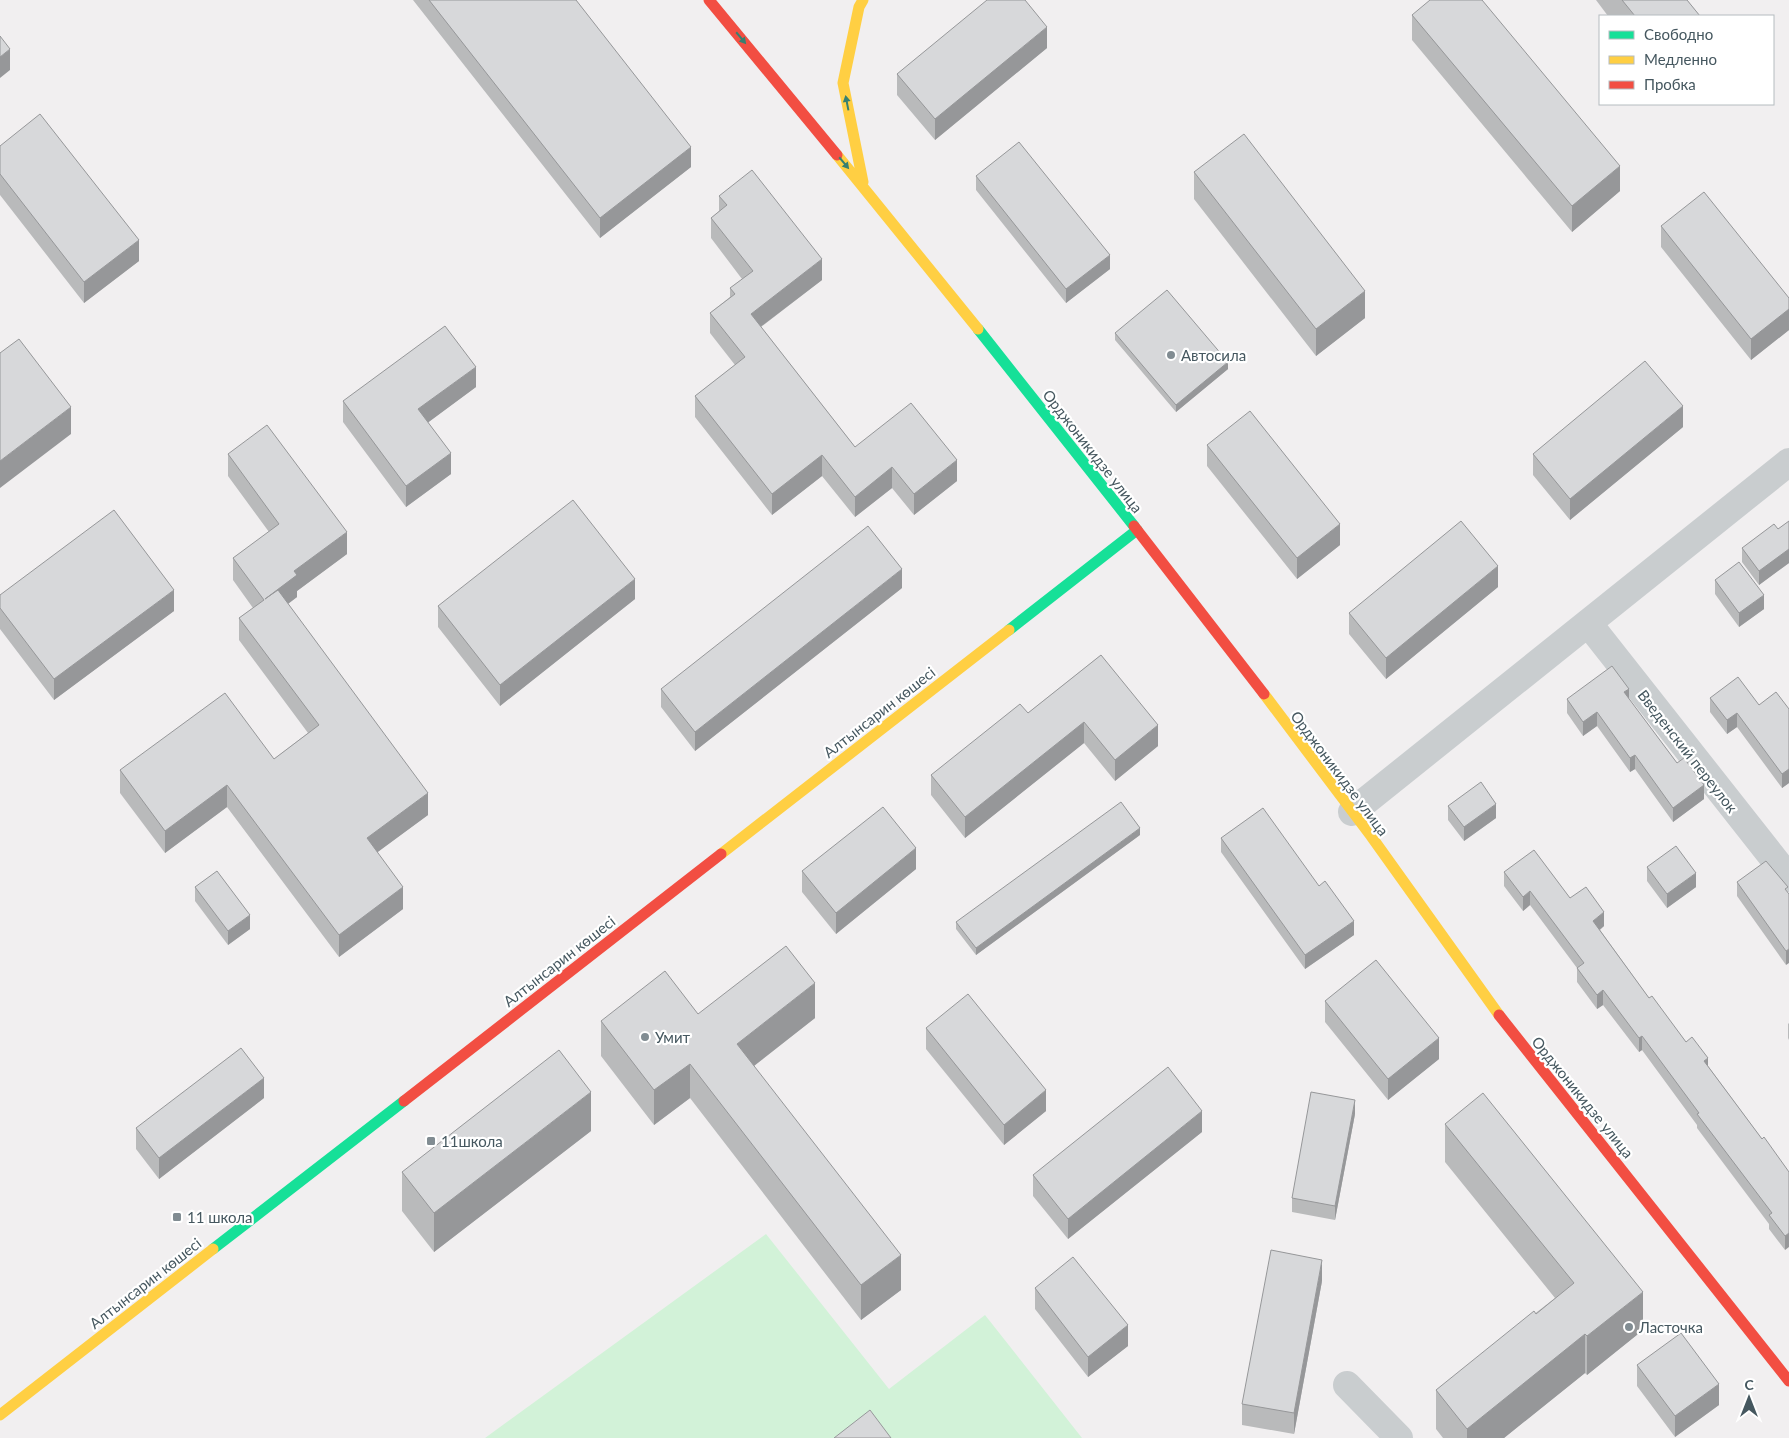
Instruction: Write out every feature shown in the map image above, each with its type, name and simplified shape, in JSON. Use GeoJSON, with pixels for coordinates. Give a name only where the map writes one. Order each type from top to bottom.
{"type":"FeatureCollection","features":[{"type":"Feature","properties":{"kind":"street","name":"Орджоникидзе улица"},"geometry":{"type":"LineString","coordinates":[[709,0],[863,186],[1137,530],[1352,812],[1513,1034],[1724,1297],[1789,1382]]}},
{"type":"Feature","properties":{"kind":"street"},"geometry":{"type":"LineString","coordinates":[[863,0],[859,8],[843,83],[863,186]]}},
{"type":"Feature","properties":{"kind":"street"},"geometry":{"type":"LineString","coordinates":[[1352,812],[1789,462]]}},
{"type":"Feature","properties":{"kind":"street","name":"Алтынсарин көшесі"},"geometry":{"type":"LineString","coordinates":[[0,1415],[1137,530]]}},
{"type":"Feature","properties":{"kind":"street","name":"Введенский переулок"},"geometry":{"type":"LineString","coordinates":[[1588,623],[1789,878]]}},
{"type":"Feature","properties":{"kind":"street"},"geometry":{"type":"LineString","coordinates":[[1347,1385],[1399,1438]]}},
{"type":"Feature","properties":{"kind":"green space"},"geometry":{"type":"Polygon","coordinates":[[[766,1234],[889,1389],[985,1315],[1082,1438],[485,1438],[766,1234]]]}},
{"type":"Feature","properties":{"kind":"building"},"geometry":{"type":"Polygon","coordinates":[[[429,0],[576,0],[691,147],[600,218],[429,0]]]}},
{"type":"Feature","properties":{"kind":"building"},"geometry":{"type":"Polygon","coordinates":[[[987,0],[1025,0],[1047,27],[935,119],[897,74],[987,0]]]}},
{"type":"Feature","properties":{"kind":"building"},"geometry":{"type":"Polygon","coordinates":[[[1430,0],[1482,0],[1620,166],[1572,206],[1412,15],[1430,0]]]}},
{"type":"Feature","properties":{"kind":"building"},"geometry":{"type":"Polygon","coordinates":[[[1622,0],[1687,0],[1699,15],[1634,15],[1622,0]]]}},
{"type":"Feature","properties":{"kind":"building"},"geometry":{"type":"Polygon","coordinates":[[[0,36],[10,49],[0,57],[0,36]]]}},
{"type":"Feature","properties":{"kind":"building"},"geometry":{"type":"Polygon","coordinates":[[[40,114],[139,240],[84,282],[0,174],[0,146],[40,114]]]}},
{"type":"Feature","properties":{"kind":"building"},"geometry":{"type":"Polygon","coordinates":[[[1244,134],[1365,291],[1316,329],[1194,172],[1244,134]]]}},
{"type":"Feature","properties":{"kind":"building"},"geometry":{"type":"Polygon","coordinates":[[[1019,142],[1110,255],[1066,289],[976,176],[1019,142]]]}},
{"type":"Feature","properties":{"kind":"building"},"geometry":{"type":"Polygon","coordinates":[[[752,170],[822,259],[751,314],[855,447],[911,403],[957,460],[914,494],[892,467],[855,497],[822,455],[772,494],[695,396],[745,357],[710,313],[735,294],[730,288],[753,271],[711,218],[727,205],[719,196],[752,170]]]}},
{"type":"Feature","properties":{"kind":"building"},"geometry":{"type":"Polygon","coordinates":[[[1704,192],[1789,298],[1789,309],[1751,339],[1661,226],[1704,192]]]}},
{"type":"Feature","properties":{"kind":"building","name":"Автосила"},"geometry":{"type":"Polygon","coordinates":[[[1167,290],[1228,362],[1176,405],[1115,333],[1167,290]]]}},
{"type":"Feature","properties":{"kind":"building"},"geometry":{"type":"Polygon","coordinates":[[[445,326],[476,367],[418,409],[451,453],[406,486],[343,401],[445,326]]]}},
{"type":"Feature","properties":{"kind":"building"},"geometry":{"type":"Polygon","coordinates":[[[19,339],[71,407],[0,461],[0,353],[19,339]]]}},
{"type":"Feature","properties":{"kind":"building"},"geometry":{"type":"Polygon","coordinates":[[[1645,361],[1683,406],[1570,499],[1533,454],[1645,361]]]}},
{"type":"Feature","properties":{"kind":"building"},"geometry":{"type":"Polygon","coordinates":[[[1250,411],[1340,524],[1297,558],[1207,445],[1250,411]]]}},
{"type":"Feature","properties":{"kind":"building"},"geometry":{"type":"Polygon","coordinates":[[[267,425],[347,532],[294,571],[297,575],[265,599],[278,590],[428,793],[367,838],[403,887],[339,935],[227,785],[165,831],[120,770],[225,693],[274,759],[319,725],[239,618],[264,600],[233,558],[279,524],[228,454],[267,425]]]}},
{"type":"Feature","properties":{"kind":"building"},"geometry":{"type":"Polygon","coordinates":[[[573,500],[635,579],[500,685],[438,606],[573,500]]]}},
{"type":"Feature","properties":{"kind":"building"},"geometry":{"type":"Polygon","coordinates":[[[114,510],[174,590],[54,679],[0,608],[0,595],[114,510]]]}},
{"type":"Feature","properties":{"kind":"building"},"geometry":{"type":"Polygon","coordinates":[[[1461,521],[1498,566],[1386,658],[1349,613],[1461,521]]]}},
{"type":"Feature","properties":{"kind":"building"},"geometry":{"type":"Polygon","coordinates":[[[1789,521],[1789,549],[1759,571],[1742,548],[1774,524],[1778,529],[1789,521]]]}},
{"type":"Feature","properties":{"kind":"building"},"geometry":{"type":"Polygon","coordinates":[[[868,526],[902,569],[695,732],[661,689],[868,526]]]}},
{"type":"Feature","properties":{"kind":"building"},"geometry":{"type":"Polygon","coordinates":[[[1739,562],[1764,595],[1739,613],[1715,580],[1739,562]]]}},
{"type":"Feature","properties":{"kind":"building"},"geometry":{"type":"Polygon","coordinates":[[[1101,655],[1158,725],[1115,760],[1084,722],[965,817],[931,775],[1020,704],[1028,713],[1101,655]]]}},
{"type":"Feature","properties":{"kind":"building"},"geometry":{"type":"Polygon","coordinates":[[[1612,666],[1629,689],[1624,692],[1677,763],[1684,758],[1704,785],[1673,808],[1635,755],[1630,758],[1597,712],[1583,722],[1567,699],[1612,666]]]}},
{"type":"Feature","properties":{"kind":"building"},"geometry":{"type":"Polygon","coordinates":[[[1738,677],[1759,705],[1776,692],[1789,709],[1789,769],[1782,774],[1737,713],[1727,720],[1710,698],[1738,677]]]}},
{"type":"Feature","properties":{"kind":"building"},"geometry":{"type":"Polygon","coordinates":[[[1481,782],[1496,804],[1464,827],[1448,806],[1481,782]]]}},
{"type":"Feature","properties":{"kind":"building"},"geometry":{"type":"Polygon","coordinates":[[[1121,802],[1140,828],[976,948],[956,922],[1121,802]]]}},
{"type":"Feature","properties":{"kind":"building"},"geometry":{"type":"Polygon","coordinates":[[[883,807],[916,848],[836,913],[802,871],[883,807]]]}},
{"type":"Feature","properties":{"kind":"building"},"geometry":{"type":"Polygon","coordinates":[[[1263,808],[1319,886],[1325,881],[1354,921],[1305,955],[1221,838],[1263,808]]]}},
{"type":"Feature","properties":{"kind":"building"},"geometry":{"type":"Polygon","coordinates":[[[1676,846],[1696,873],[1667,894],[1647,867],[1676,846]]]}},
{"type":"Feature","properties":{"kind":"building"},"geometry":{"type":"Polygon","coordinates":[[[1534,850],[1570,898],[1586,887],[1604,912],[1593,921],[1649,998],[1652,996],[1686,1042],[1692,1037],[1708,1058],[1704,1061],[1789,1172],[1789,1233],[1785,1236],[1769,1215],[1772,1213],[1697,1114],[1699,1113],[1642,1036],[1639,1038],[1603,990],[1597,995],[1577,968],[1584,963],[1530,891],[1523,897],[1504,872],[1534,850]]]}},
{"type":"Feature","properties":{"kind":"building"},"geometry":{"type":"Polygon","coordinates":[[[1766,861],[1788,887],[1785,889],[1789,894],[1789,949],[1786,951],[1737,882],[1766,861]]]}},
{"type":"Feature","properties":{"kind":"building"},"geometry":{"type":"Polygon","coordinates":[[[217,871],[250,915],[228,931],[195,887],[217,871]]]}},
{"type":"Feature","properties":{"kind":"building"},"geometry":{"type":"Polygon","coordinates":[[[786,946],[815,983],[737,1044],[901,1255],[861,1285],[690,1064],[654,1090],[601,1021],[665,971],[698,1014],[786,946]]]}},
{"type":"Feature","properties":{"kind":"building"},"geometry":{"type":"Polygon","coordinates":[[[1376,960],[1439,1038],[1388,1079],[1325,1001],[1376,960]]]}},
{"type":"Feature","properties":{"kind":"building"},"geometry":{"type":"Polygon","coordinates":[[[968,994],[1046,1090],[1004,1125],[926,1028],[968,994]]]}},
{"type":"Feature","properties":{"kind":"building"},"geometry":{"type":"Polygon","coordinates":[[[241,1048],[264,1078],[159,1158],[136,1128],[241,1048]]]}},
{"type":"Feature","properties":{"kind":"building"},"geometry":{"type":"Polygon","coordinates":[[[559,1050],[591,1092],[434,1213],[402,1172],[559,1050]]]}},
{"type":"Feature","properties":{"kind":"building"},"geometry":{"type":"Polygon","coordinates":[[[1168,1067],[1202,1111],[1068,1219],[1033,1175],[1168,1067]]]}},
{"type":"Feature","properties":{"kind":"building"},"geometry":{"type":"Polygon","coordinates":[[[1311,1092],[1355,1100],[1335,1206],[1292,1198],[1311,1092]]]}},
{"type":"Feature","properties":{"kind":"building"},"geometry":{"type":"Polygon","coordinates":[[[1483,1093],[1643,1292],[1587,1336],[1585,1334],[1467,1429],[1436,1390],[1534,1311],[1536,1314],[1574,1283],[1445,1124],[1483,1093]]]}},
{"type":"Feature","properties":{"kind":"building"},"geometry":{"type":"Polygon","coordinates":[[[1271,1250],[1322,1260],[1294,1413],[1242,1404],[1271,1250]]]}},
{"type":"Feature","properties":{"kind":"building"},"geometry":{"type":"Polygon","coordinates":[[[1073,1257],[1128,1325],[1088,1357],[1035,1288],[1073,1257]]]}},
{"type":"Feature","properties":{"kind":"building"},"geometry":{"type":"Polygon","coordinates":[[[1681,1333],[1719,1384],[1675,1416],[1637,1365],[1681,1333]]]}},
{"type":"Feature","properties":{"kind":"building"},"geometry":{"type":"Polygon","coordinates":[[[870,1410],[891,1438],[834,1438],[870,1410]]]}},
{"type":"Feature","properties":{"kind":"traffic: fast"},"geometry":{"type":"LineString","coordinates":[[978,329],[1134,526]]}},
{"type":"Feature","properties":{"kind":"traffic: fast"},"geometry":{"type":"LineString","coordinates":[[1009,630],[1137,530]]}},
{"type":"Feature","properties":{"kind":"traffic: fast"},"geometry":{"type":"LineString","coordinates":[[213,1249],[404,1101]]}},
{"type":"Feature","properties":{"kind":"traffic: slow"},"geometry":{"type":"LineString","coordinates":[[863,0],[859,7],[843,83],[863,182]]}},
{"type":"Feature","properties":{"kind":"traffic: slow"},"geometry":{"type":"LineString","coordinates":[[837,155],[978,329]]}},
{"type":"Feature","properties":{"kind":"traffic: slow"},"geometry":{"type":"LineString","coordinates":[[721,854],[1009,630]]}},
{"type":"Feature","properties":{"kind":"traffic: slow"},"geometry":{"type":"LineString","coordinates":[[1264,694],[1371,836],[1499,1015]]}},
{"type":"Feature","properties":{"kind":"traffic: slow"},"geometry":{"type":"LineString","coordinates":[[0,1415],[213,1249]]}},
{"type":"Feature","properties":{"kind":"traffic: jam"},"geometry":{"type":"LineString","coordinates":[[709,0],[837,155]]}},
{"type":"Feature","properties":{"kind":"traffic: jam"},"geometry":{"type":"LineString","coordinates":[[1134,526],[1264,694]]}},
{"type":"Feature","properties":{"kind":"traffic: jam"},"geometry":{"type":"LineString","coordinates":[[404,1101],[721,854]]}},
{"type":"Feature","properties":{"kind":"traffic: jam"},"geometry":{"type":"LineString","coordinates":[[1499,1015],[1789,1381]]}},
{"type":"Feature","properties":{"kind":"place","name":"Автосила"},"geometry":{"type":"Point","coordinates":[1171,355]}},
{"type":"Feature","properties":{"kind":"place","name":"Умит"},"geometry":{"type":"Point","coordinates":[645,1037]}},
{"type":"Feature","properties":{"kind":"place","name":"11школа"},"geometry":{"type":"Point","coordinates":[431,1141]}},
{"type":"Feature","properties":{"kind":"place","name":"11 школа"},"geometry":{"type":"Point","coordinates":[177,1217]}},
{"type":"Feature","properties":{"kind":"place","name":"Ласточка"},"geometry":{"type":"Point","coordinates":[1629,1327]}}]}
